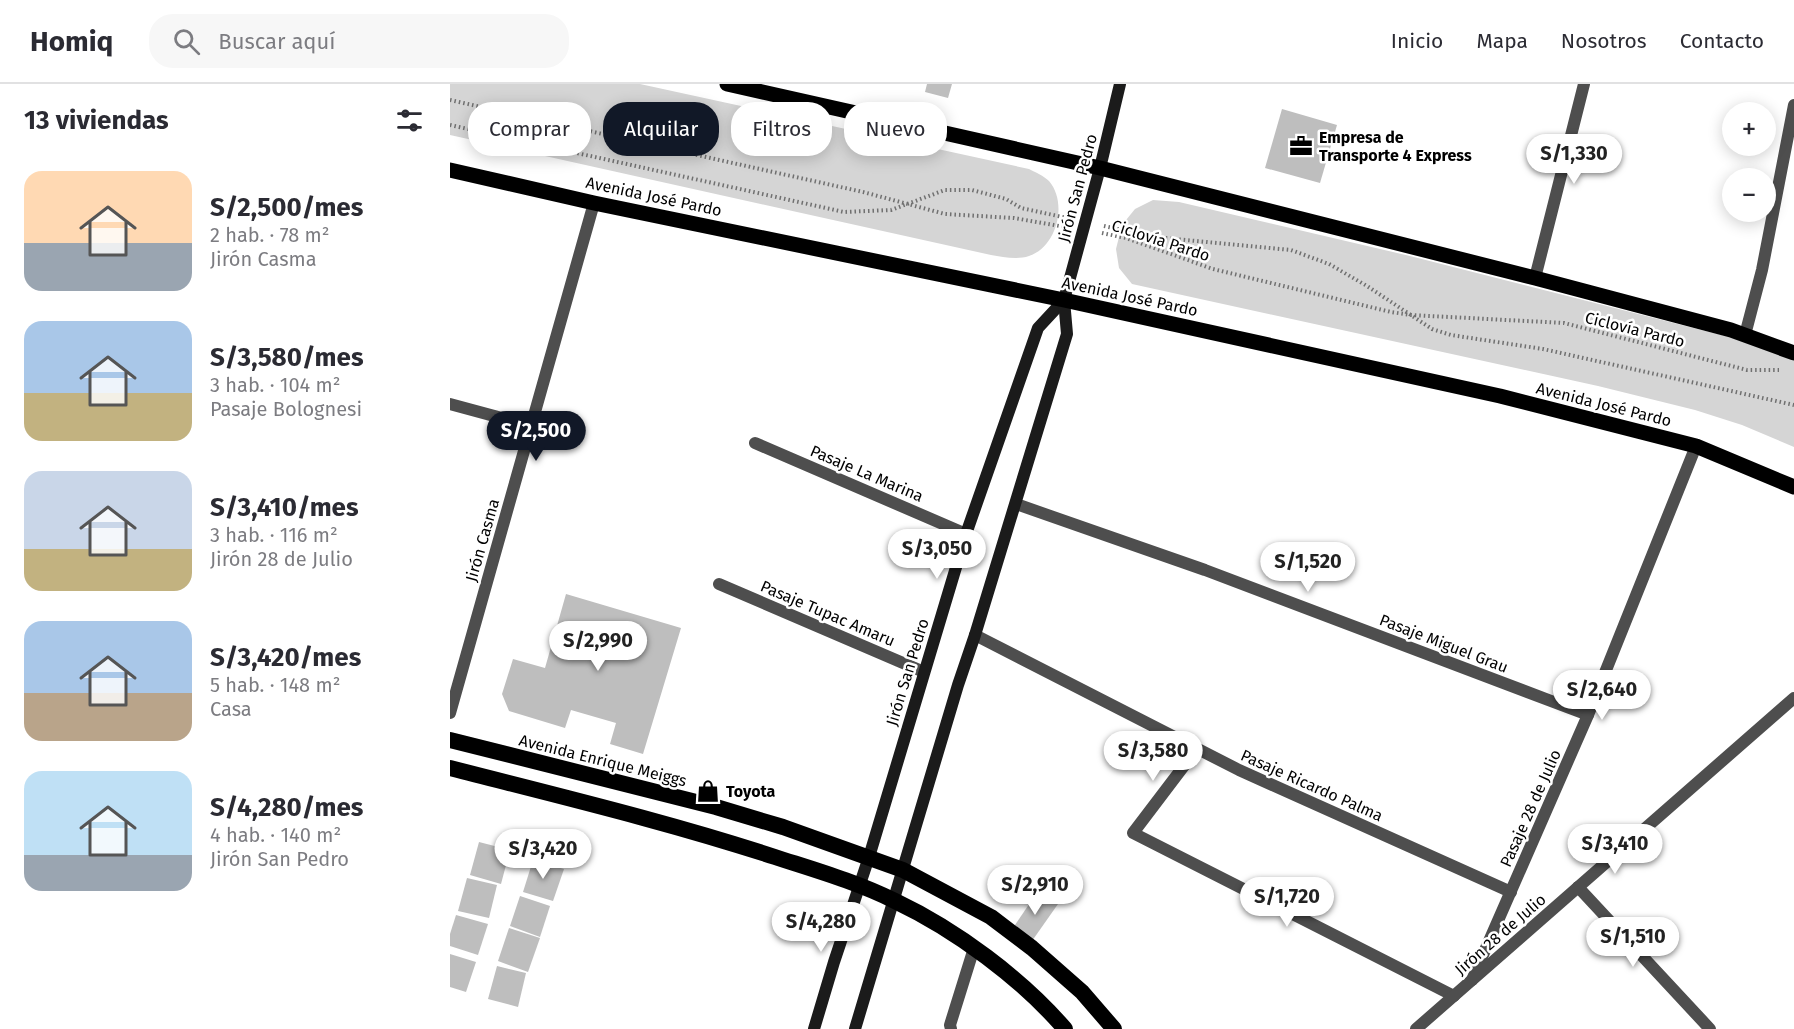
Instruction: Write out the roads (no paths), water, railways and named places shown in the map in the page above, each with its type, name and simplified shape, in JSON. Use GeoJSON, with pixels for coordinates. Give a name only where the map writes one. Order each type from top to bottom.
{"type":"FeatureCollection","features":[{"type":"Feature","properties":{"kind":"highway","name":"Avenida Enrique Meiggs"},"geometry":{"type":"LineString","coordinates":[[450,740],[716,807],[783,827],[903,870],[992,917],[1082,992],[1114,1029]]}},
{"type":"Feature","properties":{"kind":"highway"},"geometry":{"type":"LineString","coordinates":[[450,768],[727,841],[895,900],[974,948],[1052,1013],[1065,1029]]}},
{"type":"Feature","properties":{"kind":"main road"},"geometry":{"type":"LineString","coordinates":[[727,84],[1100,168],[1535,278],[1745,335],[1794,353]]}},
{"type":"Feature","properties":{"kind":"main road","name":"Jirón San Pedro"},"geometry":{"type":"LineString","coordinates":[[855,1029],[958,685],[1068,334],[1064,300],[1120,84]]}},
{"type":"Feature","properties":{"kind":"main road","name":"Avenida José Pardo"},"geometry":{"type":"LineString","coordinates":[[450,170],[1064,300],[1500,396],[1696,446],[1794,487]]}},
{"type":"Feature","properties":{"kind":"main road","name":"Jirón San Pedro"},"geometry":{"type":"LineString","coordinates":[[814,1029],[869,858],[966,534],[1038,328],[1064,300]]}},
{"type":"Feature","properties":{"kind":"street"},"geometry":{"type":"LineString","coordinates":[[1535,278],[1584,84]]}},
{"type":"Feature","properties":{"kind":"street"},"geometry":{"type":"LineString","coordinates":[[1745,335],[1762,270],[1794,105]]}},
{"type":"Feature","properties":{"kind":"street","name":"Jirón Casma"},"geometry":{"type":"LineString","coordinates":[[450,713],[594,202]]}},
{"type":"Feature","properties":{"kind":"street"},"geometry":{"type":"LineString","coordinates":[[450,404],[531,426]]}},
{"type":"Feature","properties":{"kind":"street","name":"Pasaje La Marina"},"geometry":{"type":"LineString","coordinates":[[755,443],[966,534]]}},
{"type":"Feature","properties":{"kind":"street","name":"Pasaje 28 de Julio"},"geometry":{"type":"LineString","coordinates":[[1472,981],[1588,715],[1696,446]]}},
{"type":"Feature","properties":{"kind":"street","name":"Pasaje Miguel Grau"},"geometry":{"type":"LineString","coordinates":[[1016,504],[1205,570],[1588,715]]}},
{"type":"Feature","properties":{"kind":"street","name":"Pasaje Tupac Amaru"},"geometry":{"type":"LineString","coordinates":[[719,584],[924,672]]}},
{"type":"Feature","properties":{"kind":"street","name":"Pasaje Ricardo Palma"},"geometry":{"type":"LineString","coordinates":[[975,635],[1196,750],[1511,892]]}},
{"type":"Feature","properties":{"kind":"street","name":"Jirón 28 de Julio"},"geometry":{"type":"LineString","coordinates":[[1416,1029],[1794,698]]}},
{"type":"Feature","properties":{"kind":"street"},"geometry":{"type":"LineString","coordinates":[[1196,750],[1133,833],[1454,996]]}},
{"type":"Feature","properties":{"kind":"street"},"geometry":{"type":"LineString","coordinates":[[1578,887],[1710,1029]]}},
{"type":"Feature","properties":{"kind":"street"},"geometry":{"type":"LineString","coordinates":[[951,1029],[950,1025],[974,948]]}},
{"type":"Feature","properties":{"kind":"place","name":"Empresa de Transporte 4 Express"},"geometry":{"type":"Point","coordinates":[1301,146]}},
{"type":"Feature","properties":{"kind":"place","name":"Toyota"},"geometry":{"type":"Point","coordinates":[708,791]}}]}
